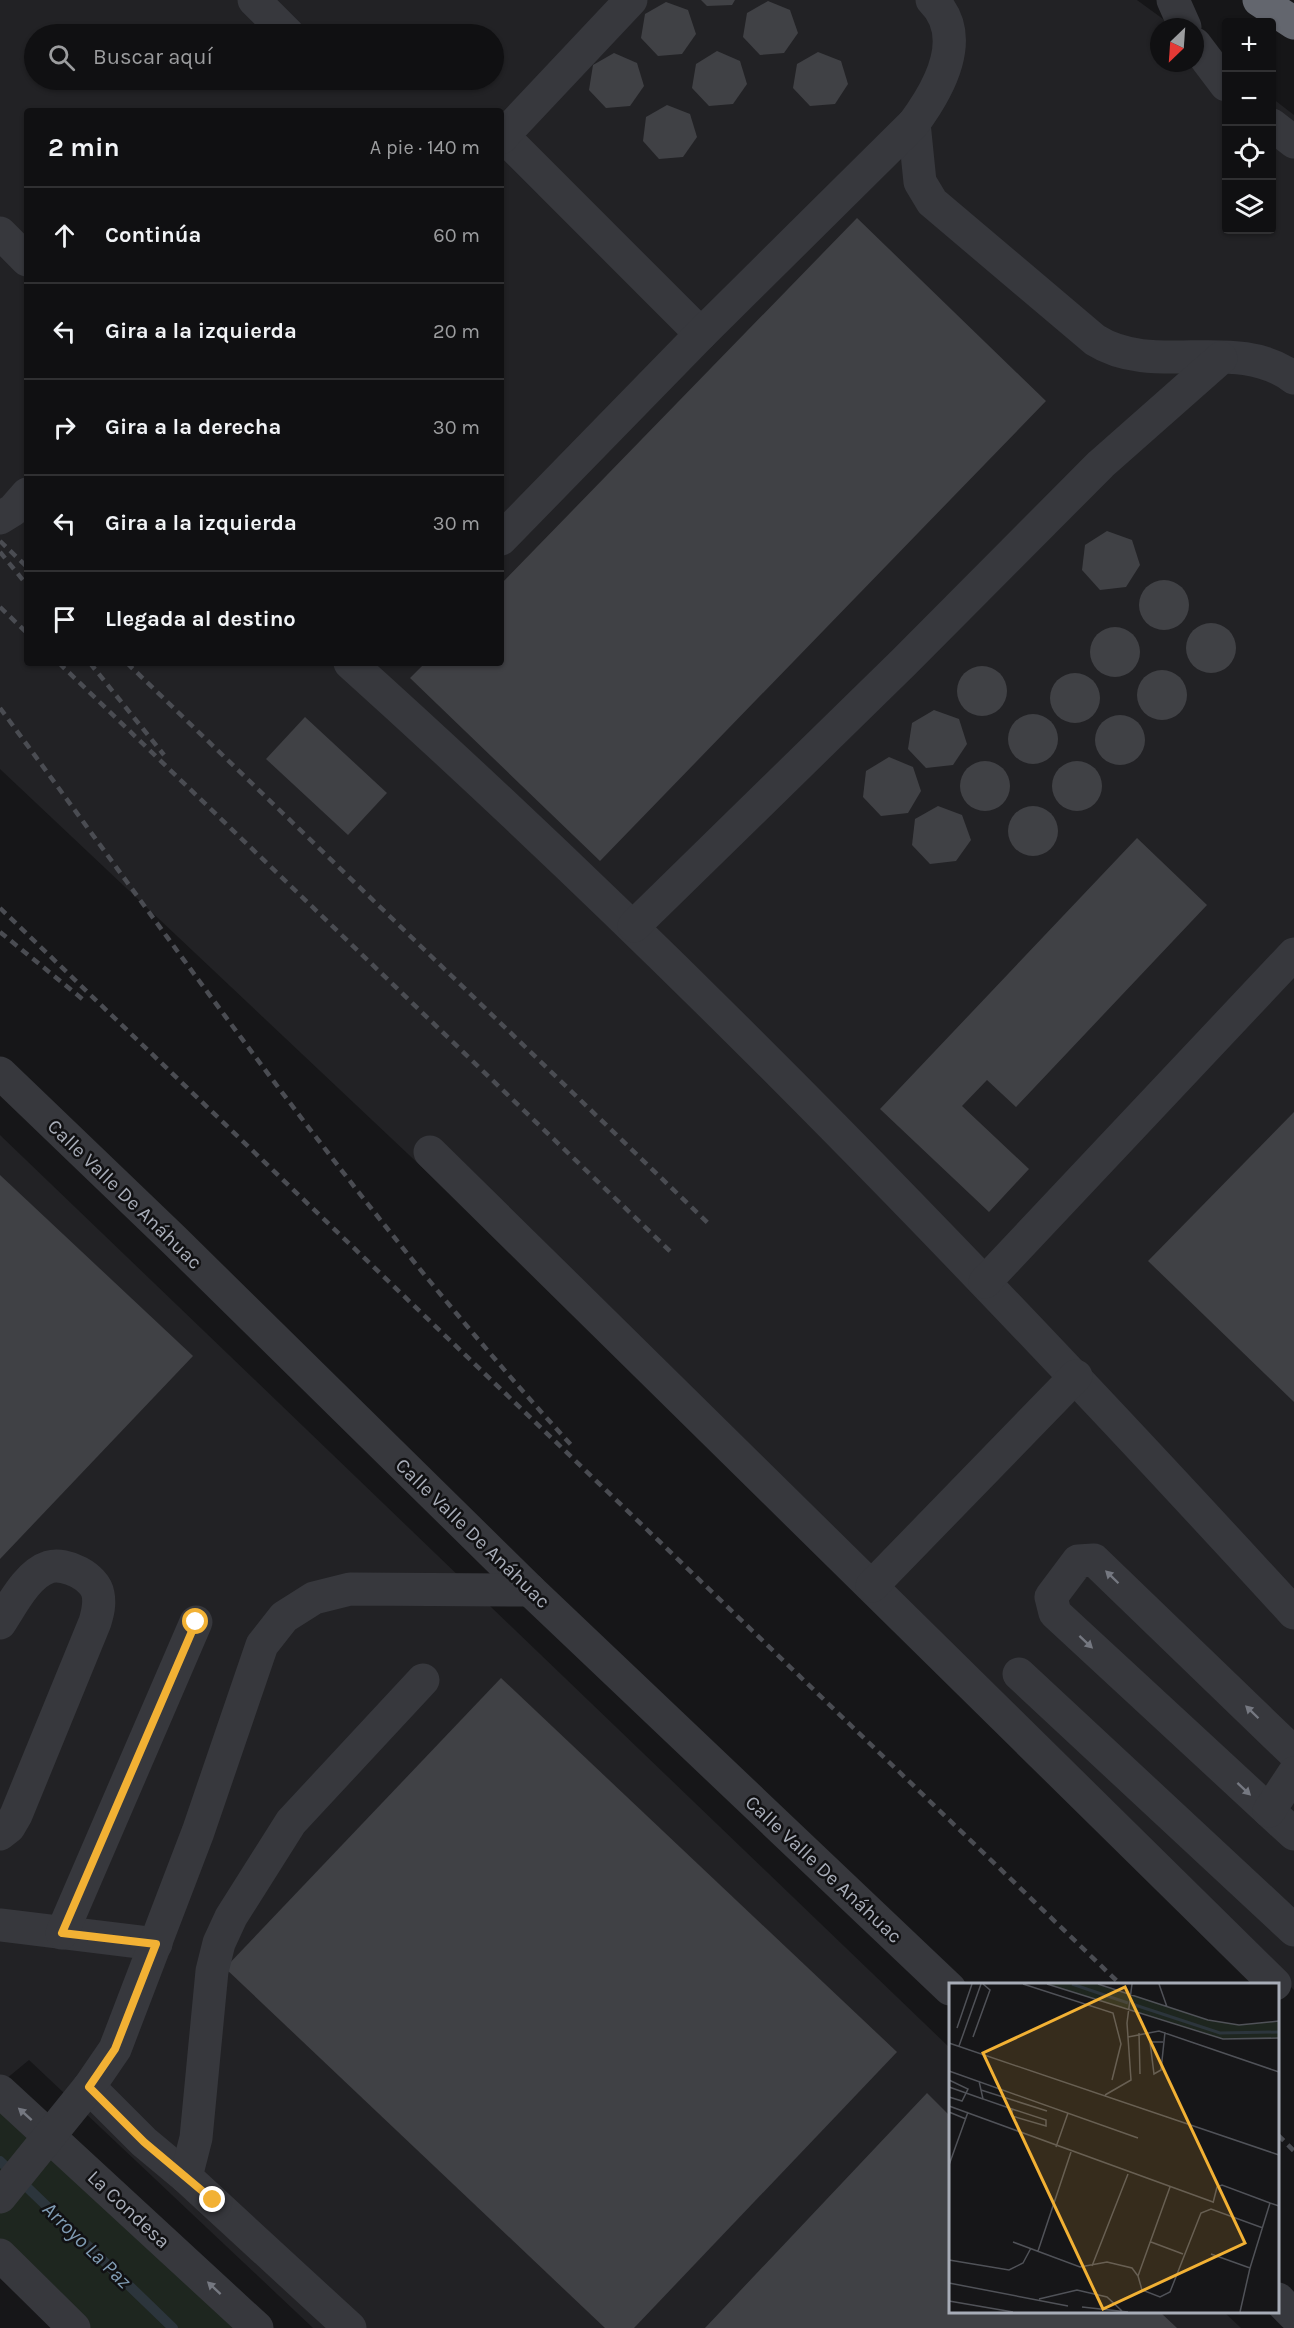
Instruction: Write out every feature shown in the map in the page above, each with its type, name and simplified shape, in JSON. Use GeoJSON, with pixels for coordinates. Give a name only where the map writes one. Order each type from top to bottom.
{"type":"FeatureCollection","features":[{"type":"Feature","properties":{"kind":"highway"},"geometry":{"type":"LineString","coordinates":[[1259,0],[1294,23]]}},
{"type":"Feature","properties":{"kind":"street"},"geometry":{"type":"LineString","coordinates":[[254,0],[278,24]]}},
{"type":"Feature","properties":{"kind":"street"},"geometry":{"type":"LineString","coordinates":[[504,135],[631,0]]}},
{"type":"Feature","properties":{"kind":"street"},"geometry":{"type":"LineString","coordinates":[[504,536],[700,334],[914,123],[932,99],[944,75],[948,54],[946,21],[932,0]]}},
{"type":"Feature","properties":{"kind":"street"},"geometry":{"type":"LineString","coordinates":[[1173,0],[1181,18]]}},
{"type":"Feature","properties":{"kind":"street"},"geometry":{"type":"LineString","coordinates":[[1204,56],[1222,79]]}},
{"type":"Feature","properties":{"kind":"street"},"geometry":{"type":"LineString","coordinates":[[914,123],[920,182],[932,202],[1095,340],[1111,350],[1134,357],[1244,357],[1265,362],[1294,378]]}},
{"type":"Feature","properties":{"kind":"street"},"geometry":{"type":"LineString","coordinates":[[1273,126],[1294,142]]}},
{"type":"Feature","properties":{"kind":"street"},"geometry":{"type":"LineString","coordinates":[[504,139],[700,334]]}},
{"type":"Feature","properties":{"kind":"street"},"geometry":{"type":"LineString","coordinates":[[0,233],[24,257]]}},
{"type":"Feature","properties":{"kind":"street"},"geometry":{"type":"LineString","coordinates":[[634,926],[904,662],[1101,465],[1221,358]]}},
{"type":"Feature","properties":{"kind":"street"},"geometry":{"type":"LineString","coordinates":[[0,518],[13,510],[24,497]]}},
{"type":"Feature","properties":{"kind":"street"},"geometry":{"type":"LineString","coordinates":[[366,668],[634,926],[985,1282],[1076,1376],[1294,1613]]}},
{"type":"Feature","properties":{"kind":"street"},"geometry":{"type":"LineString","coordinates":[[985,1282],[1294,954]]}},
{"type":"Feature","properties":{"kind":"street","name":"Calle Valle De Anáhuac"},"geometry":{"type":"LineString","coordinates":[[0,1073],[174,1240],[530,1590],[949,1987]]}},
{"type":"Feature","properties":{"kind":"street"},"geometry":{"type":"LineString","coordinates":[[430,1152],[1273,1983]]}},
{"type":"Feature","properties":{"kind":"street"},"geometry":{"type":"LineString","coordinates":[[872,1586],[1076,1376]]}},
{"type":"Feature","properties":{"kind":"street"},"geometry":{"type":"LineString","coordinates":[[1294,1753],[1094,1560],[1078,1561],[1051,1597],[1055,1613],[1294,1834]]}},
{"type":"Feature","properties":{"kind":"street"},"geometry":{"type":"LineString","coordinates":[[0,1623],[25,1587],[37,1574],[49,1567],[75,1571],[88,1580],[98,1592],[99,1607],[95,1622],[16,1815],[9,1827],[0,1834]]}},
{"type":"Feature","properties":{"kind":"street"},"geometry":{"type":"LineString","coordinates":[[0,2197],[89,2087],[115,2049],[198,1832],[262,1645],[284,1617],[314,1598],[350,1589],[530,1590]]}},
{"type":"Feature","properties":{"kind":"street"},"geometry":{"type":"LineString","coordinates":[[62,1933],[196,1622]]}},
{"type":"Feature","properties":{"kind":"street"},"geometry":{"type":"LineString","coordinates":[[1019,1674],[1294,1930]]}},
{"type":"Feature","properties":{"kind":"street"},"geometry":{"type":"LineString","coordinates":[[186,2177],[196,2138],[212,1971],[219,1943],[231,1917],[291,1822],[423,1680]]}},
{"type":"Feature","properties":{"kind":"street"},"geometry":{"type":"LineString","coordinates":[[1269,1811],[1294,1773]]}},
{"type":"Feature","properties":{"kind":"street"},"geometry":{"type":"LineString","coordinates":[[0,1925],[156,1944]]}},
{"type":"Feature","properties":{"kind":"street"},"geometry":{"type":"LineString","coordinates":[[1279,1989],[1294,2004]]}},
{"type":"Feature","properties":{"kind":"street"},"geometry":{"type":"LineString","coordinates":[[89,2087],[144,2142],[186,2177],[350,2328]]}},
{"type":"Feature","properties":{"kind":"street","name":"La Condesa"},"geometry":{"type":"LineString","coordinates":[[0,2091],[43,2143],[257,2328]]}},
{"type":"Feature","properties":{"kind":"street"},"geometry":{"type":"LineString","coordinates":[[0,2255],[74,2328]]}},
{"type":"Feature","properties":{"kind":"street"},"geometry":{"type":"LineString","coordinates":[[1279,2300],[1294,2314]]}},
{"type":"Feature","properties":{"kind":"shaded area"},"geometry":{"type":"Polygon","coordinates":[[[0,0],[1137,0],[1162,18],[1150,18],[1150,72],[1204,72],[1204,65],[1222,66],[1222,234],[1276,234],[1276,101],[1294,115],[1294,1990],[0,769],[0,0]]]}},
{"type":"Feature","properties":{"kind":"shaded area"},"geometry":{"type":"Polygon","coordinates":[[[0,1135],[949,2047],[949,2313],[1225,2313],[1241,2328],[313,2328],[29,2060],[0,2084],[0,1135]]]}},
{"type":"Feature","properties":{"kind":"shaded area"},"geometry":{"type":"Polygon","coordinates":[[[0,2091],[257,2328],[75,2328],[0,2255],[0,2091]]]}},
{"type":"Feature","properties":{"kind":"building"},"geometry":{"type":"Polygon","coordinates":[[[701,0],[735,0],[732,5],[707,6],[701,0]]]}},
{"type":"Feature","properties":{"kind":"building"},"geometry":{"type":"Polygon","coordinates":[[[768,1],[790,10],[798,33],[784,53],[760,55],[743,37],[747,13],[768,1]]]}},
{"type":"Feature","properties":{"kind":"building"},"geometry":{"type":"Polygon","coordinates":[[[666,2],[688,10],[696,34],[682,54],[658,56],[641,38],[645,14],[666,2]]]}},
{"type":"Feature","properties":{"kind":"building"},"geometry":{"type":"Polygon","coordinates":[[[717,51],[740,61],[747,84],[733,104],[709,106],[692,88],[696,64],[717,51]]]}},
{"type":"Feature","properties":{"kind":"building"},"geometry":{"type":"Polygon","coordinates":[[[818,52],[841,61],[848,84],[835,104],[810,106],[793,88],[797,64],[818,52]]]}},
{"type":"Feature","properties":{"kind":"building"},"geometry":{"type":"Polygon","coordinates":[[[614,53],[637,63],[644,86],[630,106],[606,108],[589,90],[593,65],[614,53]]]}},
{"type":"Feature","properties":{"kind":"building"},"geometry":{"type":"Polygon","coordinates":[[[667,105],[690,114],[697,137],[683,157],[659,159],[643,141],[646,117],[667,105]]]}},
{"type":"Feature","properties":{"kind":"building"},"geometry":{"type":"Polygon","coordinates":[[[857,218],[1046,401],[600,861],[410,678],[422,666],[504,666],[504,581],[857,218]]]}},
{"type":"Feature","properties":{"kind":"building"},"geometry":{"type":"Polygon","coordinates":[[[1107,531],[1132,540],[1140,565],[1126,587],[1100,590],[1082,570],[1085,545],[1107,531]]]}},
{"type":"Feature","properties":{"kind":"building"},"geometry":{"type":"Polygon","coordinates":[[[1164,580],[1173,582],[1184,591],[1189,605],[1187,614],[1178,625],[1164,630],[1155,628],[1144,619],[1139,605],[1141,596],[1150,585],[1164,580]]]}},
{"type":"Feature","properties":{"kind":"building"},"geometry":{"type":"Polygon","coordinates":[[[1211,623],[1220,625],[1231,634],[1236,648],[1234,657],[1225,668],[1211,673],[1202,671],[1191,662],[1186,648],[1188,639],[1197,628],[1211,623]]]}},
{"type":"Feature","properties":{"kind":"building"},"geometry":{"type":"Polygon","coordinates":[[[1115,627],[1124,629],[1135,638],[1140,652],[1138,661],[1129,672],[1115,677],[1106,675],[1095,666],[1090,652],[1092,643],[1101,632],[1115,627]]]}},
{"type":"Feature","properties":{"kind":"building"},"geometry":{"type":"Polygon","coordinates":[[[982,666],[991,668],[1002,677],[1007,691],[1005,700],[996,711],[982,716],[973,714],[962,705],[957,691],[959,682],[968,671],[982,666]]]}},
{"type":"Feature","properties":{"kind":"building"},"geometry":{"type":"Polygon","coordinates":[[[1162,670],[1171,672],[1182,681],[1187,695],[1185,704],[1176,715],[1162,720],[1153,718],[1142,709],[1137,695],[1139,686],[1148,675],[1162,670]]]}},
{"type":"Feature","properties":{"kind":"building"},"geometry":{"type":"Polygon","coordinates":[[[1075,673],[1084,675],[1095,684],[1100,698],[1098,707],[1089,718],[1075,723],[1066,721],[1055,712],[1050,698],[1052,689],[1061,678],[1075,673]]]}},
{"type":"Feature","properties":{"kind":"building"},"geometry":{"type":"Polygon","coordinates":[[[934,710],[959,719],[967,744],[953,765],[926,768],[908,749],[912,723],[934,710]]]}},
{"type":"Feature","properties":{"kind":"building"},"geometry":{"type":"Polygon","coordinates":[[[1033,714],[1042,716],[1053,725],[1058,739],[1056,748],[1047,759],[1033,764],[1024,762],[1013,753],[1008,739],[1010,730],[1019,719],[1033,714]]]}},
{"type":"Feature","properties":{"kind":"building"},"geometry":{"type":"Polygon","coordinates":[[[1120,715],[1129,717],[1140,726],[1145,740],[1143,749],[1134,760],[1120,765],[1111,763],[1100,754],[1095,740],[1097,731],[1106,720],[1120,715]]]}},
{"type":"Feature","properties":{"kind":"building"},"geometry":{"type":"Polygon","coordinates":[[[305,717],[387,793],[348,835],[266,759],[305,717]]]}},
{"type":"Feature","properties":{"kind":"building"},"geometry":{"type":"Polygon","coordinates":[[[889,757],[913,767],[921,791],[908,813],[881,816],[863,797],[866,771],[889,757]]]}},
{"type":"Feature","properties":{"kind":"building"},"geometry":{"type":"Polygon","coordinates":[[[985,761],[994,763],[1005,772],[1010,786],[1008,795],[999,806],[985,811],[976,809],[965,800],[960,786],[962,777],[971,766],[985,761]]]}},
{"type":"Feature","properties":{"kind":"building"},"geometry":{"type":"Polygon","coordinates":[[[1077,761],[1086,763],[1097,772],[1102,786],[1100,795],[1091,806],[1077,811],[1068,809],[1057,800],[1052,786],[1054,777],[1063,766],[1077,761]]]}},
{"type":"Feature","properties":{"kind":"building"},"geometry":{"type":"Polygon","coordinates":[[[938,806],[962,815],[971,840],[956,861],[930,864],[912,845],[915,819],[938,806]]]}},
{"type":"Feature","properties":{"kind":"building"},"geometry":{"type":"Polygon","coordinates":[[[1033,806],[1042,808],[1053,817],[1058,831],[1056,840],[1047,851],[1033,856],[1024,854],[1013,845],[1008,831],[1010,822],[1019,811],[1033,806]]]}},
{"type":"Feature","properties":{"kind":"building"},"geometry":{"type":"Polygon","coordinates":[[[1137,838],[1207,905],[1016,1107],[987,1080],[962,1106],[1029,1169],[989,1212],[880,1109],[1137,838]]]}},
{"type":"Feature","properties":{"kind":"building"},"geometry":{"type":"Polygon","coordinates":[[[1294,1112],[1294,1402],[1148,1261],[1294,1112]]]}},
{"type":"Feature","properties":{"kind":"building"},"geometry":{"type":"Polygon","coordinates":[[[0,1175],[193,1356],[0,1559],[0,1175]]]}},
{"type":"Feature","properties":{"kind":"building"},"geometry":{"type":"Polygon","coordinates":[[[501,1678],[897,2052],[634,2328],[605,2328],[225,1968],[501,1678]]]}},
{"type":"Feature","properties":{"kind":"building"},"geometry":{"type":"Polygon","coordinates":[[[927,2093],[949,2115],[949,2313],[1161,2313],[1177,2328],[705,2328],[927,2093]]]}},
{"type":"Feature","properties":{"kind":"waterway","name":"Arroyo La Paz"},"geometry":{"type":"LineString","coordinates":[[0,2161],[173,2328]]}},
{"type":"Feature","properties":{"kind":"railway"},"geometry":{"type":"LineString","coordinates":[[0,541],[24,564]]}},
{"type":"Feature","properties":{"kind":"railway"},"geometry":{"type":"LineString","coordinates":[[0,552],[24,581]]}},
{"type":"Feature","properties":{"kind":"railway"},"geometry":{"type":"LineString","coordinates":[[0,607],[24,630]]}},
{"type":"Feature","properties":{"kind":"railway"},"geometry":{"type":"LineString","coordinates":[[62,666],[674,1255]]}},
{"type":"Feature","properties":{"kind":"railway"},"geometry":{"type":"LineString","coordinates":[[92,666],[164,755]]}},
{"type":"Feature","properties":{"kind":"railway"},"geometry":{"type":"LineString","coordinates":[[130,666],[711,1226]]}},
{"type":"Feature","properties":{"kind":"railway"},"geometry":{"type":"LineString","coordinates":[[0,708],[207,991],[348,1178],[495,1360],[573,1447]]}},
{"type":"Feature","properties":{"kind":"railway"},"geometry":{"type":"LineString","coordinates":[[0,908],[1119,1983]]}},
{"type":"Feature","properties":{"kind":"railway"},"geometry":{"type":"LineString","coordinates":[[0,932],[86,1002]]}},
{"type":"Feature","properties":{"kind":"railway"},"geometry":{"type":"LineString","coordinates":[[1279,2136],[1294,2151]]}},
{"type":"Feature","properties":{"kind":"route"},"geometry":{"type":"LineString","coordinates":[[196,1622],[62,1933],[156,1944],[115,2049],[89,2087],[144,2142],[213,2200]]}}]}
